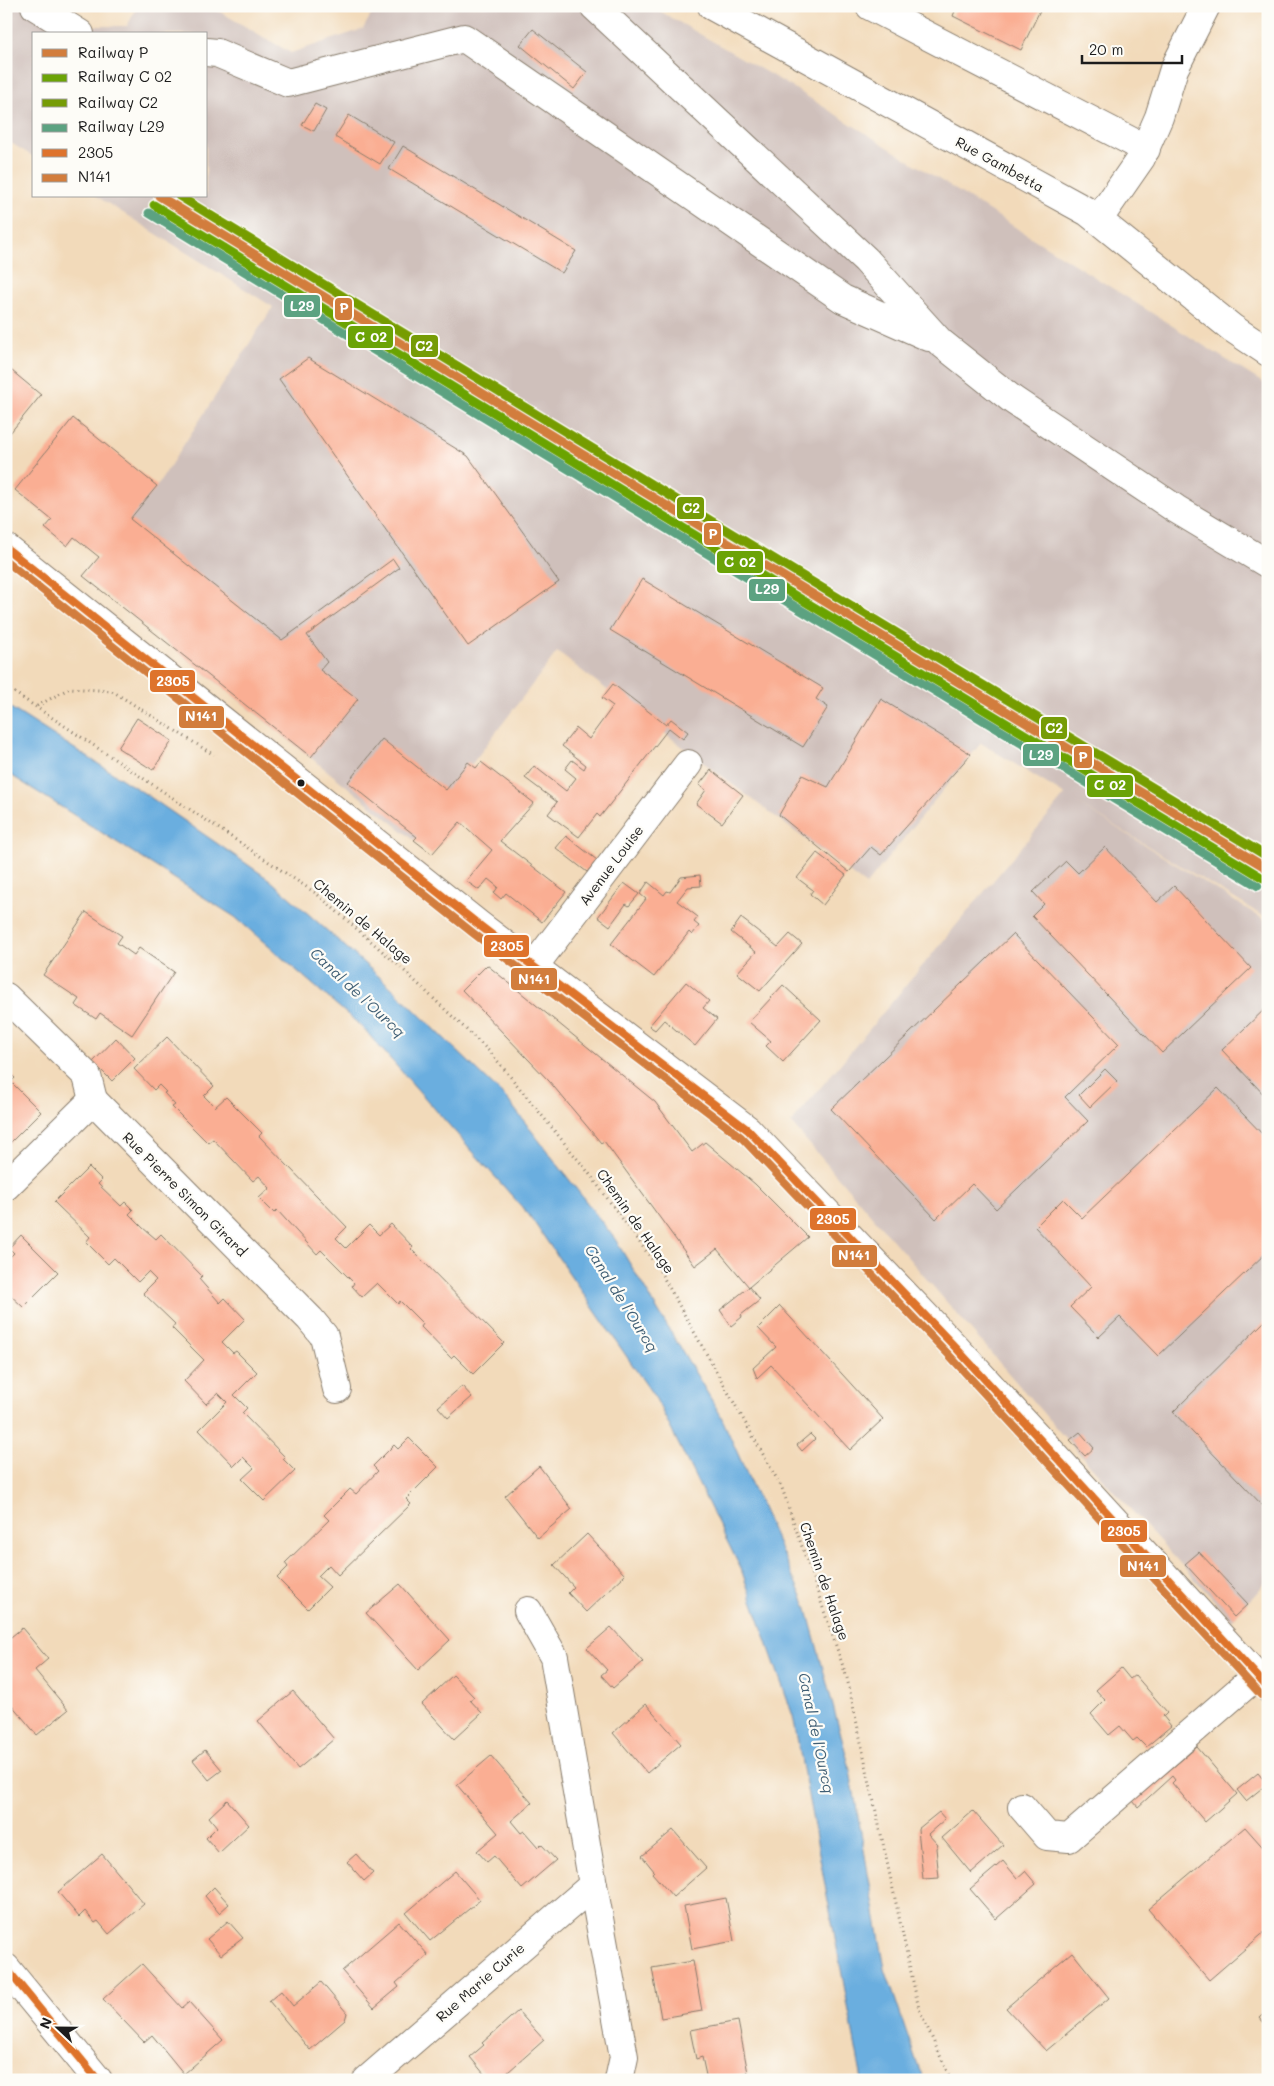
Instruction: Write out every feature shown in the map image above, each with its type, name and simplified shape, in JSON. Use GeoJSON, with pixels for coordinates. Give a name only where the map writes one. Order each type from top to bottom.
{"type":"FeatureCollection","features":[{"type":"Feature","properties":{"kind":"street"},"geometry":{"type":"LineString","coordinates":[[35,6],[77,32]]}},
{"type":"Feature","properties":{"kind":"street"},"geometry":{"type":"LineString","coordinates":[[594,6],[866,260],[940,342],[1022,406],[1176,509],[1268,564]]}},
{"type":"Feature","properties":{"kind":"street","name":"Rue Gambetta"},"geometry":{"type":"LineString","coordinates":[[712,6],[1093,216],[1232,328],[1268,352]]}},
{"type":"Feature","properties":{"kind":"street"},"geometry":{"type":"LineString","coordinates":[[870,6],[1146,149]]}},
{"type":"Feature","properties":{"kind":"street"},"geometry":{"type":"LineString","coordinates":[[1093,216],[1142,158],[1159,117],[1174,69],[1206,6]]}},
{"type":"Feature","properties":{"kind":"street"},"geometry":{"type":"LineString","coordinates":[[208,52],[217,53],[288,83],[464,38],[843,299],[940,342]]}},
{"type":"Feature","properties":{"kind":"street"},"geometry":{"type":"LineString","coordinates":[[6,548],[479,925],[748,1130],[956,1348],[1262,1682],[1069,1838],[1047,1836],[1022,1807]]}},
{"type":"Feature","properties":{"kind":"street","name":"Avenue Louise"},"geometry":{"type":"LineString","coordinates":[[534,966],[688,764]]}},
{"type":"Feature","properties":{"kind":"street"},"geometry":{"type":"LineString","coordinates":[[6,997],[87,1076],[93,1100],[6,1186]]}},
{"type":"Feature","properties":{"kind":"street","name":"Rue Pierre Simon Girard"},"geometry":{"type":"LineString","coordinates":[[93,1100],[310,1319],[324,1336],[337,1389]]}},
{"type":"Feature","properties":{"kind":"street"},"geometry":{"type":"LineString","coordinates":[[528,1612],[554,1657],[624,2057],[619,2080]]}},
{"type":"Feature","properties":{"kind":"street","name":"Rue Marie Curie"},"geometry":{"type":"LineString","coordinates":[[367,2080],[593,1885]]}},
{"type":"Feature","properties":{"kind":"street"},"geometry":{"type":"LineString","coordinates":[[6,1968],[98,2080]]}},
{"type":"Feature","properties":{"kind":"path","name":"Chemin de Halage"},"geometry":{"type":"LineString","coordinates":[[6,687],[38,706],[317,894],[397,964],[491,1054],[588,1172],[657,1266],[782,1488],[847,1678],[919,2009],[952,2080]]}},
{"type":"Feature","properties":{"kind":"path"},"geometry":{"type":"LineString","coordinates":[[38,706],[70,688],[112,691],[208,753],[217,756]]}},
{"type":"Feature","properties":{"kind":"shaded area"},"geometry":{"type":"Polygon","coordinates":[[[6,6],[55,6],[88,26],[127,26],[138,6],[210,6],[291,53],[363,29],[376,6],[651,6],[792,87],[1268,386],[1268,919],[1072,800],[1268,922],[1268,1580],[1232,1620],[1057,1429],[791,1123],[1065,795],[981,743],[866,885],[557,652],[414,840],[83,576],[157,486],[273,307],[99,198],[208,198],[208,32],[32,32],[32,156],[6,140],[6,6]]]}},
{"type":"Feature","properties":{"kind":"water","name":"Canal de l'Ourcq"},"geometry":{"type":"Polygon","coordinates":[[[6,705],[147,795],[270,880],[393,989],[507,1099],[615,1239],[720,1414],[806,1606],[849,1765],[885,1969],[919,2069],[925,2080],[862,2080],[793,1716],[741,1569],[656,1399],[529,1215],[362,1027],[235,917],[6,772],[6,705]]]}},
{"type":"Feature","properties":{"kind":"building"},"geometry":{"type":"Polygon","coordinates":[[[957,6],[1042,6],[1021,50],[953,16],[957,6]]]}},
{"type":"Feature","properties":{"kind":"building"},"geometry":{"type":"Polygon","coordinates":[[[533,29],[587,72],[574,89],[520,45],[533,29]]]}},
{"type":"Feature","properties":{"kind":"building"},"geometry":{"type":"Polygon","coordinates":[[[315,104],[326,110],[314,131],[302,125],[315,104]]]}},
{"type":"Feature","properties":{"kind":"building"},"geometry":{"type":"Polygon","coordinates":[[[349,115],[394,142],[380,164],[335,137],[349,115]]]}},
{"type":"Feature","properties":{"kind":"building"},"geometry":{"type":"Polygon","coordinates":[[[403,146],[576,251],[562,273],[389,169],[403,146]]]}},
{"type":"Feature","properties":{"kind":"building"},"geometry":{"type":"Polygon","coordinates":[[[308,358],[468,456],[559,582],[468,646],[279,379],[308,358]]]}},
{"type":"Feature","properties":{"kind":"building"},"geometry":{"type":"Polygon","coordinates":[[[6,366],[41,395],[6,438],[6,366]]]}},
{"type":"Feature","properties":{"kind":"building"},"geometry":{"type":"Polygon","coordinates":[[[73,418],[157,486],[130,519],[282,640],[393,559],[399,568],[307,635],[327,662],[320,670],[358,699],[311,757],[83,576],[99,557],[74,537],[67,546],[45,528],[52,520],[15,490],[73,418]]]}},
{"type":"Feature","properties":{"kind":"building"},"geometry":{"type":"Polygon","coordinates":[[[642,579],[823,688],[816,699],[828,707],[803,747],[610,630],[642,579]]]}},
{"type":"Feature","properties":{"kind":"building"},"geometry":{"type":"Polygon","coordinates":[[[613,684],[666,725],[671,719],[688,732],[683,739],[669,728],[600,817],[597,814],[579,837],[548,814],[557,802],[525,778],[534,766],[566,791],[576,778],[565,769],[572,760],[584,769],[586,765],[562,746],[576,728],[589,739],[613,706],[602,698],[613,684]]]}},
{"type":"Feature","properties":{"kind":"building"},"geometry":{"type":"Polygon","coordinates":[[[881,699],[971,754],[881,855],[871,847],[849,872],[779,815],[802,775],[828,787],[881,699]]]}},
{"type":"Feature","properties":{"kind":"building"},"geometry":{"type":"Polygon","coordinates":[[[137,718],[172,741],[153,770],[118,748],[137,718]]]}},
{"type":"Feature","properties":{"kind":"building"},"geometry":{"type":"Polygon","coordinates":[[[382,739],[446,790],[468,762],[476,768],[481,762],[534,803],[500,841],[566,892],[542,922],[506,893],[501,899],[494,893],[498,887],[488,879],[479,890],[466,881],[492,850],[460,822],[432,854],[414,840],[417,837],[348,782],[382,739]]]}},
{"type":"Feature","properties":{"kind":"building"},"geometry":{"type":"Polygon","coordinates":[[[711,770],[743,795],[722,823],[696,804],[706,790],[699,785],[711,770]]]}},
{"type":"Feature","properties":{"kind":"building"},"geometry":{"type":"Polygon","coordinates":[[[566,836],[597,860],[587,872],[556,848],[566,836]]]}},
{"type":"Feature","properties":{"kind":"building"},"geometry":{"type":"Polygon","coordinates":[[[1105,847],[1157,902],[1174,886],[1251,968],[1162,1053],[1032,916],[1044,904],[1033,892],[1066,861],[1078,873],[1105,847]]]}},
{"type":"Feature","properties":{"kind":"building"},"geometry":{"type":"Polygon","coordinates":[[[817,853],[846,875],[823,905],[810,894],[813,890],[797,878],[817,853]]]}},
{"type":"Feature","properties":{"kind":"building"},"geometry":{"type":"Polygon","coordinates":[[[700,875],[701,886],[688,887],[677,901],[698,917],[694,922],[699,926],[692,935],[689,932],[654,977],[611,944],[646,899],[640,894],[648,882],[664,895],[667,891],[670,892],[681,877],[700,875]]]}},
{"type":"Feature","properties":{"kind":"building"},"geometry":{"type":"Polygon","coordinates":[[[624,883],[639,894],[629,906],[626,904],[610,926],[598,917],[624,883]]]}},
{"type":"Feature","properties":{"kind":"building"},"geometry":{"type":"Polygon","coordinates":[[[86,912],[122,936],[117,943],[134,955],[139,948],[174,972],[132,1035],[100,1013],[96,1019],[75,1005],[79,999],[43,975],[86,912]]]}},
{"type":"Feature","properties":{"kind":"building"},"geometry":{"type":"Polygon","coordinates":[[[741,918],[778,947],[790,934],[802,944],[760,991],[737,973],[756,952],[731,932],[741,918]]]}},
{"type":"Feature","properties":{"kind":"building"},"geometry":{"type":"Polygon","coordinates":[[[1013,934],[1119,1044],[1065,1097],[1088,1121],[996,1209],[972,1184],[936,1219],[831,1109],[1013,934]]]}},
{"type":"Feature","properties":{"kind":"building"},"geometry":{"type":"Polygon","coordinates":[[[487,965],[655,1102],[692,1152],[705,1142],[755,1184],[808,1237],[749,1287],[717,1249],[695,1266],[604,1141],[601,1143],[549,1081],[462,990],[487,965]]]}},
{"type":"Feature","properties":{"kind":"building"},"geometry":{"type":"Polygon","coordinates":[[[686,982],[709,1001],[703,1008],[717,1019],[695,1046],[664,1020],[655,1030],[649,1026],[686,982]]]}},
{"type":"Feature","properties":{"kind":"building"},"geometry":{"type":"Polygon","coordinates":[[[783,985],[821,1020],[783,1062],[766,1046],[771,1041],[749,1022],[783,985]]]}},
{"type":"Feature","properties":{"kind":"building"},"geometry":{"type":"Polygon","coordinates":[[[1268,1006],[1268,1099],[1222,1050],[1268,1006]]]}},
{"type":"Feature","properties":{"kind":"building"},"geometry":{"type":"Polygon","coordinates":[[[167,1037],[214,1086],[204,1096],[215,1107],[226,1097],[262,1133],[259,1136],[347,1227],[336,1238],[346,1248],[369,1225],[379,1235],[391,1224],[413,1247],[411,1249],[504,1343],[473,1374],[454,1355],[451,1358],[421,1327],[423,1324],[400,1301],[398,1304],[377,1283],[362,1297],[352,1286],[354,1283],[321,1250],[317,1254],[277,1210],[274,1213],[259,1198],[270,1188],[259,1176],[253,1181],[213,1139],[208,1143],[172,1107],[175,1105],[159,1085],[154,1090],[134,1069],[167,1037]]]}},
{"type":"Feature","properties":{"kind":"building"},"geometry":{"type":"Polygon","coordinates":[[[116,1038],[135,1058],[112,1081],[93,1062],[116,1038]]]}},
{"type":"Feature","properties":{"kind":"building"},"geometry":{"type":"Polygon","coordinates":[[[1105,1069],[1117,1081],[1090,1107],[1079,1095],[1105,1069]]]}},
{"type":"Feature","properties":{"kind":"building"},"geometry":{"type":"Polygon","coordinates":[[[6,1070],[15,1078],[11,1082],[41,1112],[6,1147],[6,1070]]]}},
{"type":"Feature","properties":{"kind":"building"},"geometry":{"type":"Polygon","coordinates":[[[1218,1088],[1268,1140],[1268,1251],[1158,1356],[1120,1317],[1099,1337],[1070,1307],[1091,1287],[1035,1227],[1063,1199],[1082,1218],[1218,1088]]]}},
{"type":"Feature","properties":{"kind":"building"},"geometry":{"type":"Polygon","coordinates":[[[89,1167],[102,1180],[98,1184],[121,1206],[125,1202],[133,1210],[129,1214],[143,1228],[156,1239],[161,1234],[202,1276],[199,1279],[220,1303],[225,1298],[245,1319],[222,1342],[233,1353],[236,1351],[257,1372],[234,1395],[247,1408],[242,1413],[285,1457],[283,1459],[295,1471],[264,1501],[242,1479],[254,1468],[243,1457],[234,1466],[199,1430],[227,1402],[218,1393],[206,1404],[184,1381],[204,1360],[172,1328],[175,1324],[143,1293],[156,1280],[148,1272],[138,1282],[114,1258],[108,1264],[86,1242],[90,1237],[54,1202],[89,1167]]]}},
{"type":"Feature","properties":{"kind":"building"},"geometry":{"type":"Polygon","coordinates":[[[21,1235],[58,1272],[23,1307],[6,1291],[6,1261],[14,1253],[9,1248],[21,1235]]]}},
{"type":"Feature","properties":{"kind":"building"},"geometry":{"type":"Polygon","coordinates":[[[749,1287],[760,1300],[741,1315],[742,1317],[731,1326],[720,1310],[749,1287]]]}},
{"type":"Feature","properties":{"kind":"building"},"geometry":{"type":"Polygon","coordinates":[[[780,1306],[883,1419],[850,1450],[771,1365],[757,1378],[753,1368],[776,1347],[758,1328],[780,1306]]]}},
{"type":"Feature","properties":{"kind":"building"},"geometry":{"type":"Polygon","coordinates":[[[1268,1318],[1268,1504],[1264,1507],[1173,1412],[1268,1318]]]}},
{"type":"Feature","properties":{"kind":"building"},"geometry":{"type":"Polygon","coordinates":[[[462,1386],[472,1397],[448,1418],[438,1407],[462,1386]]]}},
{"type":"Feature","properties":{"kind":"building"},"geometry":{"type":"Polygon","coordinates":[[[1080,1432],[1094,1448],[1085,1456],[1070,1440],[1080,1432]]]}},
{"type":"Feature","properties":{"kind":"building"},"geometry":{"type":"Polygon","coordinates":[[[810,1434],[815,1439],[802,1451],[797,1445],[810,1434]]]}},
{"type":"Feature","properties":{"kind":"building"},"geometry":{"type":"Polygon","coordinates":[[[409,1438],[438,1467],[406,1499],[411,1504],[338,1575],[329,1565],[318,1576],[330,1587],[308,1609],[277,1578],[288,1567],[285,1563],[329,1520],[324,1515],[350,1489],[356,1494],[378,1471],[373,1466],[394,1445],[398,1449],[409,1438]]]}},
{"type":"Feature","properties":{"kind":"building"},"geometry":{"type":"Polygon","coordinates":[[[539,1466],[572,1509],[538,1538],[505,1496],[539,1466]]]}},
{"type":"Feature","properties":{"kind":"building"},"geometry":{"type":"Polygon","coordinates":[[[587,1534],[625,1575],[586,1612],[568,1593],[574,1587],[554,1565],[587,1534]]]}},
{"type":"Feature","properties":{"kind":"building"},"geometry":{"type":"Polygon","coordinates":[[[1199,1552],[1248,1604],[1234,1617],[1185,1564],[1199,1552]]]}},
{"type":"Feature","properties":{"kind":"building"},"geometry":{"type":"Polygon","coordinates":[[[400,1584],[450,1640],[418,1670],[366,1613],[400,1584]]]}},
{"type":"Feature","properties":{"kind":"building"},"geometry":{"type":"Polygon","coordinates":[[[611,1627],[643,1662],[613,1688],[601,1675],[607,1670],[587,1648],[611,1627]]]}},
{"type":"Feature","properties":{"kind":"building"},"geometry":{"type":"Polygon","coordinates":[[[22,1628],[48,1659],[35,1670],[68,1710],[37,1735],[6,1698],[6,1641],[22,1628]]]}},
{"type":"Feature","properties":{"kind":"building"},"geometry":{"type":"Polygon","coordinates":[[[1121,1668],[1130,1679],[1135,1675],[1167,1712],[1163,1716],[1171,1726],[1146,1747],[1137,1738],[1133,1741],[1120,1726],[1109,1735],[1091,1714],[1105,1700],[1096,1690],[1121,1668]]]}},
{"type":"Feature","properties":{"kind":"building"},"geometry":{"type":"Polygon","coordinates":[[[453,1675],[474,1697],[470,1700],[482,1713],[454,1739],[422,1704],[453,1675]]]}},
{"type":"Feature","properties":{"kind":"building"},"geometry":{"type":"Polygon","coordinates":[[[293,1691],[334,1739],[298,1769],[258,1721],[293,1691]]]}},
{"type":"Feature","properties":{"kind":"building"},"geometry":{"type":"Polygon","coordinates":[[[646,1704],[681,1744],[647,1773],[613,1733],[646,1704]]]}},
{"type":"Feature","properties":{"kind":"building"},"geometry":{"type":"Polygon","coordinates":[[[1197,1747],[1237,1794],[1205,1822],[1172,1783],[1175,1780],[1172,1776],[1138,1807],[1133,1801],[1197,1747]]]}},
{"type":"Feature","properties":{"kind":"building"},"geometry":{"type":"Polygon","coordinates":[[[205,1750],[222,1770],[209,1780],[193,1760],[205,1750]]]}},
{"type":"Feature","properties":{"kind":"building"},"geometry":{"type":"Polygon","coordinates":[[[491,1756],[532,1803],[511,1821],[521,1833],[524,1831],[538,1847],[541,1844],[556,1860],[522,1889],[494,1856],[487,1862],[477,1851],[498,1833],[457,1785],[491,1756]]]}},
{"type":"Feature","properties":{"kind":"building"},"geometry":{"type":"Polygon","coordinates":[[[1258,1773],[1267,1784],[1246,1801],[1237,1790],[1258,1773]]]}},
{"type":"Feature","properties":{"kind":"building"},"geometry":{"type":"Polygon","coordinates":[[[227,1800],[249,1825],[219,1853],[206,1838],[217,1827],[209,1817],[227,1800]]]}},
{"type":"Feature","properties":{"kind":"building"},"geometry":{"type":"Polygon","coordinates":[[[973,1811],[1003,1845],[971,1873],[942,1838],[973,1811]]]}},
{"type":"Feature","properties":{"kind":"building"},"geometry":{"type":"Polygon","coordinates":[[[939,1812],[945,1819],[928,1834],[938,1845],[936,1848],[939,1878],[923,1879],[918,1829],[939,1812]]]}},
{"type":"Feature","properties":{"kind":"building"},"geometry":{"type":"Polygon","coordinates":[[[1245,1827],[1268,1853],[1268,1929],[1209,1980],[1148,1909],[1245,1827]]]}},
{"type":"Feature","properties":{"kind":"building"},"geometry":{"type":"Polygon","coordinates":[[[673,1830],[706,1868],[673,1897],[652,1873],[654,1871],[642,1856],[673,1830]]]}},
{"type":"Feature","properties":{"kind":"building"},"geometry":{"type":"Polygon","coordinates":[[[102,1854],[144,1904],[109,1934],[98,1921],[95,1923],[85,1911],[79,1917],[58,1892],[102,1854]]]}},
{"type":"Feature","properties":{"kind":"building"},"geometry":{"type":"Polygon","coordinates":[[[356,1854],[373,1873],[364,1881],[347,1862],[356,1854]]]}},
{"type":"Feature","properties":{"kind":"building"},"geometry":{"type":"Polygon","coordinates":[[[1003,1861],[1017,1878],[1025,1871],[1036,1884],[996,1919],[970,1889],[1003,1861]]]}},
{"type":"Feature","properties":{"kind":"building"},"geometry":{"type":"Polygon","coordinates":[[[455,1871],[480,1900],[430,1941],[406,1913],[455,1871]]]}},
{"type":"Feature","properties":{"kind":"building"},"geometry":{"type":"Polygon","coordinates":[[[214,1887],[229,1904],[219,1913],[205,1896],[214,1887]]]}},
{"type":"Feature","properties":{"kind":"building"},"geometry":{"type":"Polygon","coordinates":[[[726,1898],[734,1941],[692,1949],[684,1906],[726,1898]]]}},
{"type":"Feature","properties":{"kind":"building"},"geometry":{"type":"Polygon","coordinates":[[[228,1921],[243,1938],[221,1955],[207,1939],[228,1921]]]}},
{"type":"Feature","properties":{"kind":"building"},"geometry":{"type":"Polygon","coordinates":[[[399,1922],[428,1955],[396,1983],[399,1987],[374,2008],[342,1971],[399,1922]]]}},
{"type":"Feature","properties":{"kind":"building"},"geometry":{"type":"Polygon","coordinates":[[[1072,1952],[1109,1998],[1046,2051],[1006,2008],[1072,1952]]]}},
{"type":"Feature","properties":{"kind":"building"},"geometry":{"type":"Polygon","coordinates":[[[693,1961],[702,2011],[661,2018],[652,1968],[693,1961]]]}},
{"type":"Feature","properties":{"kind":"building"},"geometry":{"type":"Polygon","coordinates":[[[142,1964],[182,2008],[189,2002],[223,2040],[184,2074],[152,2035],[144,2042],[103,1999],[142,1964]]]}},
{"type":"Feature","properties":{"kind":"building"},"geometry":{"type":"Polygon","coordinates":[[[321,1982],[347,2013],[345,2020],[310,2050],[269,2001],[281,1991],[293,2006],[321,1982]]]}},
{"type":"Feature","properties":{"kind":"building"},"geometry":{"type":"Polygon","coordinates":[[[518,2011],[544,2040],[499,2080],[489,2080],[470,2057],[484,2045],[482,2043],[518,2011]]]}},
{"type":"Feature","properties":{"kind":"building"},"geometry":{"type":"Polygon","coordinates":[[[1268,2011],[1268,2028],[1260,2018],[1268,2011]]]}},
{"type":"Feature","properties":{"kind":"building"},"geometry":{"type":"Polygon","coordinates":[[[738,2021],[748,2073],[707,2080],[702,2057],[696,2059],[690,2030],[738,2021]]]}},
{"type":"Feature","properties":{"kind":"rail line","name":"P"},"geometry":{"type":"LineString","coordinates":[[162,198],[713,534],[1268,869]]}},
{"type":"Feature","properties":{"kind":"rail line","name":"C2"},"geometry":{"type":"LineString","coordinates":[[182,198],[718,525],[1268,857]]}},
{"type":"Feature","properties":{"kind":"rail line","name":"L29"},"geometry":{"type":"LineString","coordinates":[[149,213],[703,551],[1258,886]]}},
{"type":"Feature","properties":{"kind":"transit line"},"geometry":{"type":"LineString","coordinates":[[154,205],[708,543],[1263,878]]}},
{"type":"Feature","properties":{"kind":"transit line","name":"2305"},"geometry":{"type":"LineString","coordinates":[[6,548],[479,925],[748,1130],[956,1348],[1268,1688]]}},
{"type":"Feature","properties":{"kind":"transit line","name":"N141"},"geometry":{"type":"LineString","coordinates":[[6,561],[473,933],[741,1137],[949,1355],[1261,1695]]}},
{"type":"Feature","properties":{"kind":"transit line","name":"2305"},"geometry":{"type":"LineString","coordinates":[[6,1968],[98,2080]]}}]}
